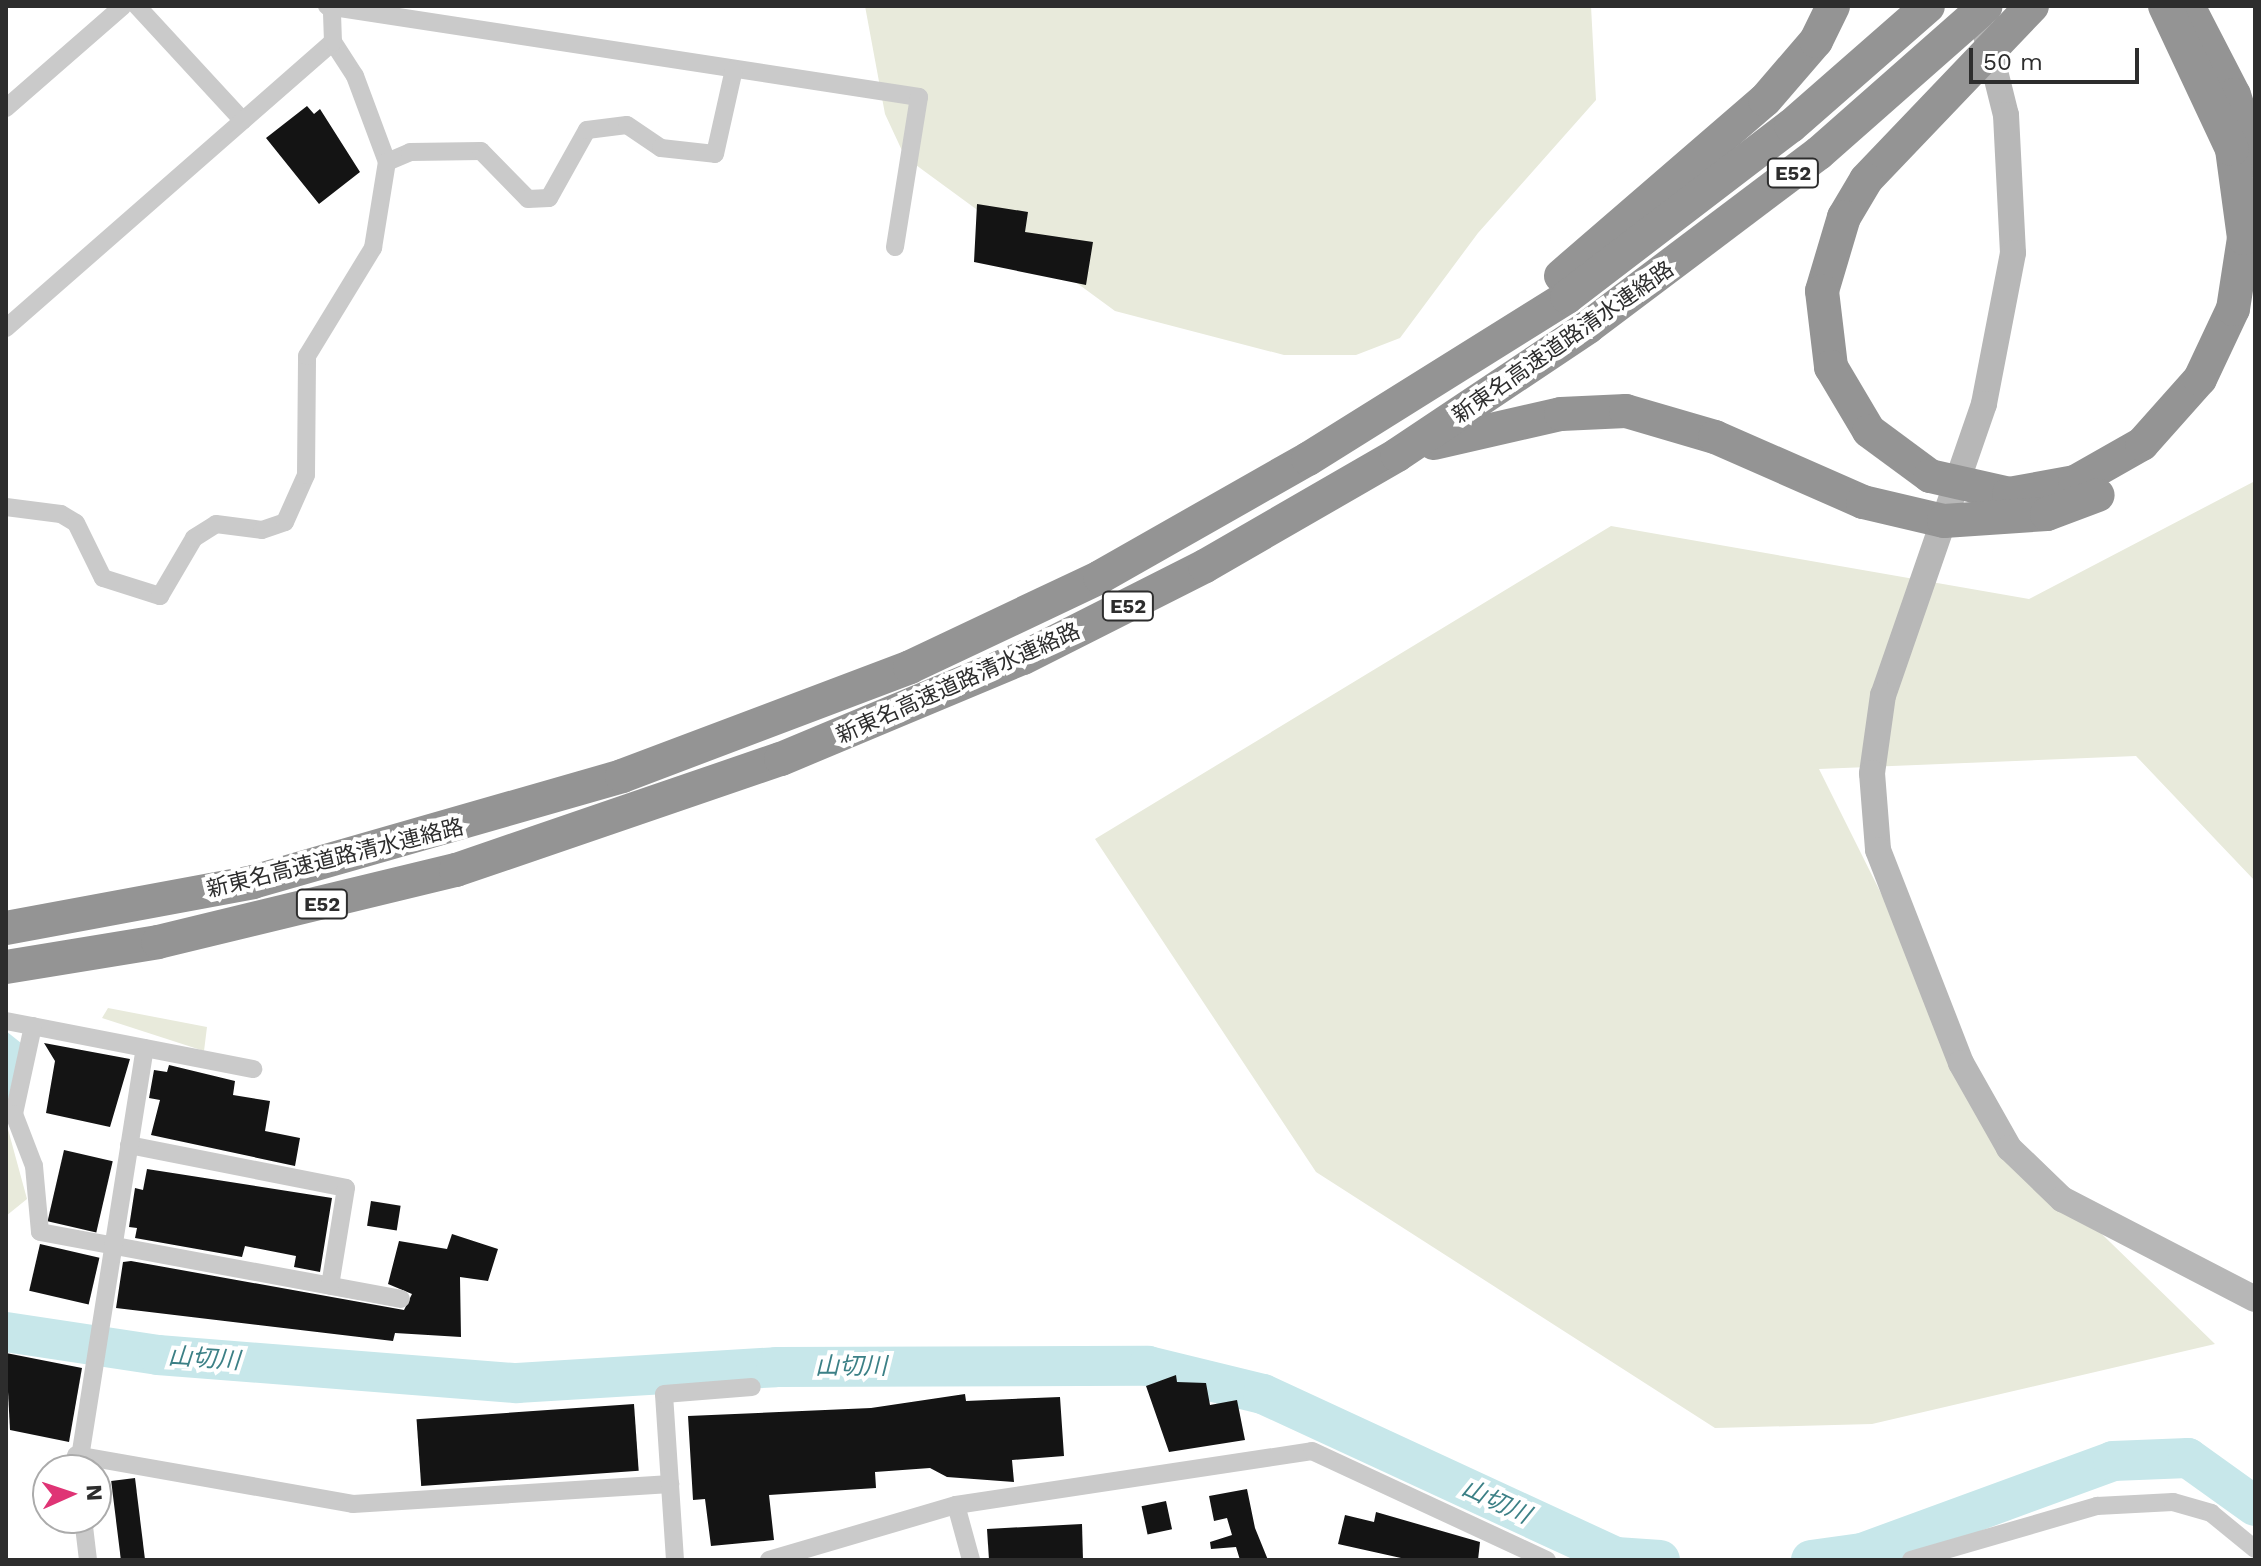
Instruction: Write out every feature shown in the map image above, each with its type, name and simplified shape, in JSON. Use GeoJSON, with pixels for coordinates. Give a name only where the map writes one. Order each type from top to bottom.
{"type":"FeatureCollection","features":[{"type":"Feature","properties":{"kind":"highway"},"geometry":{"type":"LineString","coordinates":[[1562,288],[1765,100],[1816,41],[1833,6]]}},
{"type":"Feature","properties":{"kind":"highway","name":"新東名高速道路清水連絡路"},"geometry":{"type":"LineString","coordinates":[[6,928],[253,882],[622,776],[910,667],[1100,577],[1308,459],[1562,288],[1791,126],[1928,6]]}},
{"type":"Feature","properties":{"kind":"highway"},"geometry":{"type":"LineString","coordinates":[[2032,6],[1866,180],[1844,217],[1822,291],[1831,367],[1869,431],[1930,476],[2009,494],[2075,482],[2142,444],[2200,379],[2233,309],[2244,238],[2232,149],[2165,6]]}},
{"type":"Feature","properties":{"kind":"highway"},"geometry":{"type":"LineString","coordinates":[[2188,6],[2234,95],[2255,161]]}},
{"type":"Feature","properties":{"kind":"highway","name":"新東名高速道路清水連絡路"},"geometry":{"type":"LineString","coordinates":[[6,967],[258,920],[456,870],[631,814],[1023,658],[1205,566],[1397,455],[1588,327],[1819,153],[1981,10]]}},
{"type":"Feature","properties":{"kind":"highway"},"geometry":{"type":"LineString","coordinates":[[1397,455],[1561,414],[1626,411],[1681,424],[1897,513],[1958,522],[2047,514],[2130,478],[2193,423],[2239,350],[2255,298]]}},
{"type":"Feature","properties":{"kind":"street"},"geometry":{"type":"LineString","coordinates":[[6,108],[123,6]]}},
{"type":"Feature","properties":{"kind":"street"},"geometry":{"type":"LineString","coordinates":[[137,6],[243,121]]}},
{"type":"Feature","properties":{"kind":"street"},"geometry":{"type":"LineString","coordinates":[[2023,6],[1981,10],[2006,115],[2013,253],[1984,404],[1883,695],[1872,773],[1878,850],[1961,1063],[2009,1148],[2062,1199],[2255,1299]]}},
{"type":"Feature","properties":{"kind":"street"},"geometry":{"type":"LineString","coordinates":[[6,507],[61,514],[76,523],[103,578],[160,596],[194,538],[216,524],[262,530],[285,522],[306,475],[307,356],[373,248],[387,162],[355,76],[333,42],[329,9],[919,97],[895,247]]}},
{"type":"Feature","properties":{"kind":"street"},"geometry":{"type":"LineString","coordinates":[[6,328],[333,42]]}},
{"type":"Feature","properties":{"kind":"street"},"geometry":{"type":"LineString","coordinates":[[387,162],[410,152],[481,151],[528,199],[549,198],[587,130],[627,125],[661,148],[715,154],[734,69]]}},
{"type":"Feature","properties":{"kind":"street"},"geometry":{"type":"LineString","coordinates":[[6,1021],[253,1069]]}},
{"type":"Feature","properties":{"kind":"street"},"geometry":{"type":"LineString","coordinates":[[33,1026],[14,1114],[34,1166],[40,1232],[401,1299]]}},
{"type":"Feature","properties":{"kind":"street"},"geometry":{"type":"LineString","coordinates":[[78,1454],[145,1048]]}},
{"type":"Feature","properties":{"kind":"street"},"geometry":{"type":"LineString","coordinates":[[129,1145],[346,1188],[330,1286]]}},
{"type":"Feature","properties":{"kind":"street"},"geometry":{"type":"LineString","coordinates":[[675,1560],[664,1394],[752,1387]]}},
{"type":"Feature","properties":{"kind":"street"},"geometry":{"type":"LineString","coordinates":[[769,1560],[956,1505],[1312,1451],[1547,1560]]}},
{"type":"Feature","properties":{"kind":"street"},"geometry":{"type":"LineString","coordinates":[[112,1467],[353,1504],[670,1484]]}},
{"type":"Feature","properties":{"kind":"street"},"geometry":{"type":"LineString","coordinates":[[1911,1560],[2097,1506],[2173,1502],[2211,1513],[2255,1549]]}},
{"type":"Feature","properties":{"kind":"street"},"geometry":{"type":"LineString","coordinates":[[956,1505],[971,1560]]}},
{"type":"Feature","properties":{"kind":"street"},"geometry":{"type":"LineString","coordinates":[[85,1534],[88,1560]]}},
{"type":"Feature","properties":{"kind":"shaded area"},"geometry":{"type":"Polygon","coordinates":[[[865,6],[1591,6],[1596,100],[1478,233],[1400,338],[1356,355],[1284,355],[1115,311],[905,157],[885,114],[865,6]]]}},
{"type":"Feature","properties":{"kind":"shaded area"},"geometry":{"type":"Polygon","coordinates":[[[2255,481],[2255,881],[2136,756],[1819,769],[2003,1138],[2215,1344],[1872,1424],[1715,1428],[1316,1172],[1095,839],[1611,526],[2029,599],[2255,481]]]}},
{"type":"Feature","properties":{"kind":"shaded area"},"geometry":{"type":"Polygon","coordinates":[[[108,1008],[207,1027],[204,1051],[102,1018],[108,1008]]]}},
{"type":"Feature","properties":{"kind":"shaded area"},"geometry":{"type":"Polygon","coordinates":[[[6,1122],[27,1199],[6,1216],[6,1122]]]}},
{"type":"Feature","properties":{"kind":"water"},"geometry":{"type":"Polygon","coordinates":[[[6,1031],[21,1043],[6,1110],[6,1031]]]}},
{"type":"Feature","properties":{"kind":"building"},"geometry":{"type":"Polygon","coordinates":[[[307,106],[314,114],[320,109],[360,172],[319,204],[266,138],[307,106]]]}},
{"type":"Feature","properties":{"kind":"building"},"geometry":{"type":"Polygon","coordinates":[[[977,204],[1028,212],[1025,232],[1093,242],[1086,285],[974,262],[977,204]]]}},
{"type":"Feature","properties":{"kind":"building"},"geometry":{"type":"Polygon","coordinates":[[[44,1043],[130,1059],[110,1127],[46,1113],[55,1061],[44,1043]]]}},
{"type":"Feature","properties":{"kind":"building"},"geometry":{"type":"Polygon","coordinates":[[[169,1065],[235,1081],[233,1095],[270,1101],[265,1131],[300,1138],[295,1166],[151,1135],[160,1100],[149,1098],[154,1070],[167,1072],[169,1065]]]}},
{"type":"Feature","properties":{"kind":"building"},"geometry":{"type":"Polygon","coordinates":[[[64,1150],[113,1161],[96,1232],[48,1221],[64,1150]]]}},
{"type":"Feature","properties":{"kind":"building"},"geometry":{"type":"Polygon","coordinates":[[[147,1169],[332,1198],[320,1272],[294,1267],[296,1256],[245,1246],[242,1257],[135,1238],[137,1228],[129,1227],[135,1188],[143,1190],[147,1169]]]}},
{"type":"Feature","properties":{"kind":"building"},"geometry":{"type":"Polygon","coordinates":[[[371,1201],[401,1206],[397,1230],[367,1226],[371,1201]]]}},
{"type":"Feature","properties":{"kind":"building"},"geometry":{"type":"Polygon","coordinates":[[[452,1234],[498,1249],[488,1281],[460,1277],[461,1337],[395,1333],[393,1341],[116,1308],[123,1262],[131,1261],[404,1310],[412,1294],[388,1284],[399,1241],[447,1249],[452,1234]]]}},
{"type":"Feature","properties":{"kind":"building"},"geometry":{"type":"Polygon","coordinates":[[[40,1244],[99,1258],[89,1304],[29,1291],[40,1244]]]}},
{"type":"Feature","properties":{"kind":"building"},"geometry":{"type":"Polygon","coordinates":[[[6,1353],[82,1368],[69,1442],[10,1430],[6,1353]]]}},
{"type":"Feature","properties":{"kind":"building"},"geometry":{"type":"Polygon","coordinates":[[[1176,1375],[1177,1382],[1206,1383],[1210,1405],[1237,1400],[1245,1440],[1169,1452],[1146,1386],[1176,1375]]]}},
{"type":"Feature","properties":{"kind":"building"},"geometry":{"type":"Polygon","coordinates":[[[965,1394],[966,1401],[1060,1397],[1064,1456],[1012,1460],[1014,1482],[947,1477],[930,1468],[875,1472],[876,1488],[769,1495],[774,1540],[711,1546],[705,1499],[693,1500],[688,1416],[871,1408],[965,1394]]]}},
{"type":"Feature","properties":{"kind":"building"},"geometry":{"type":"Polygon","coordinates":[[[634,1404],[639,1471],[421,1486],[417,1419],[634,1404]]]}},
{"type":"Feature","properties":{"kind":"building"},"geometry":{"type":"Polygon","coordinates":[[[135,1478],[145,1560],[121,1560],[112,1481],[135,1478]]]}},
{"type":"Feature","properties":{"kind":"building"},"geometry":{"type":"Polygon","coordinates":[[[1247,1489],[1255,1528],[1268,1560],[1240,1560],[1236,1547],[1211,1549],[1210,1542],[1232,1535],[1227,1518],[1214,1521],[1209,1496],[1247,1489]]]}},
{"type":"Feature","properties":{"kind":"building"},"geometry":{"type":"Polygon","coordinates":[[[1166,1501],[1172,1529],[1148,1535],[1142,1506],[1166,1501]]]}},
{"type":"Feature","properties":{"kind":"building"},"geometry":{"type":"Polygon","coordinates":[[[1376,1512],[1480,1542],[1478,1560],[1410,1560],[1338,1544],[1345,1515],[1374,1522],[1376,1512]]]}},
{"type":"Feature","properties":{"kind":"building"},"geometry":{"type":"Polygon","coordinates":[[[1082,1524],[1083,1560],[989,1560],[987,1529],[1082,1524]]]}},
{"type":"Feature","properties":{"kind":"waterway","name":"山切川"},"geometry":{"type":"LineString","coordinates":[[6,1332],[158,1355],[517,1383],[776,1367],[1148,1366],[1263,1394],[1616,1557],[1660,1560]]}},
{"type":"Feature","properties":{"kind":"waterway","name":"山切川"},"geometry":{"type":"LineString","coordinates":[[1811,1560],[1862,1553],[2113,1461],[2188,1458],[2255,1506]]}}]}
